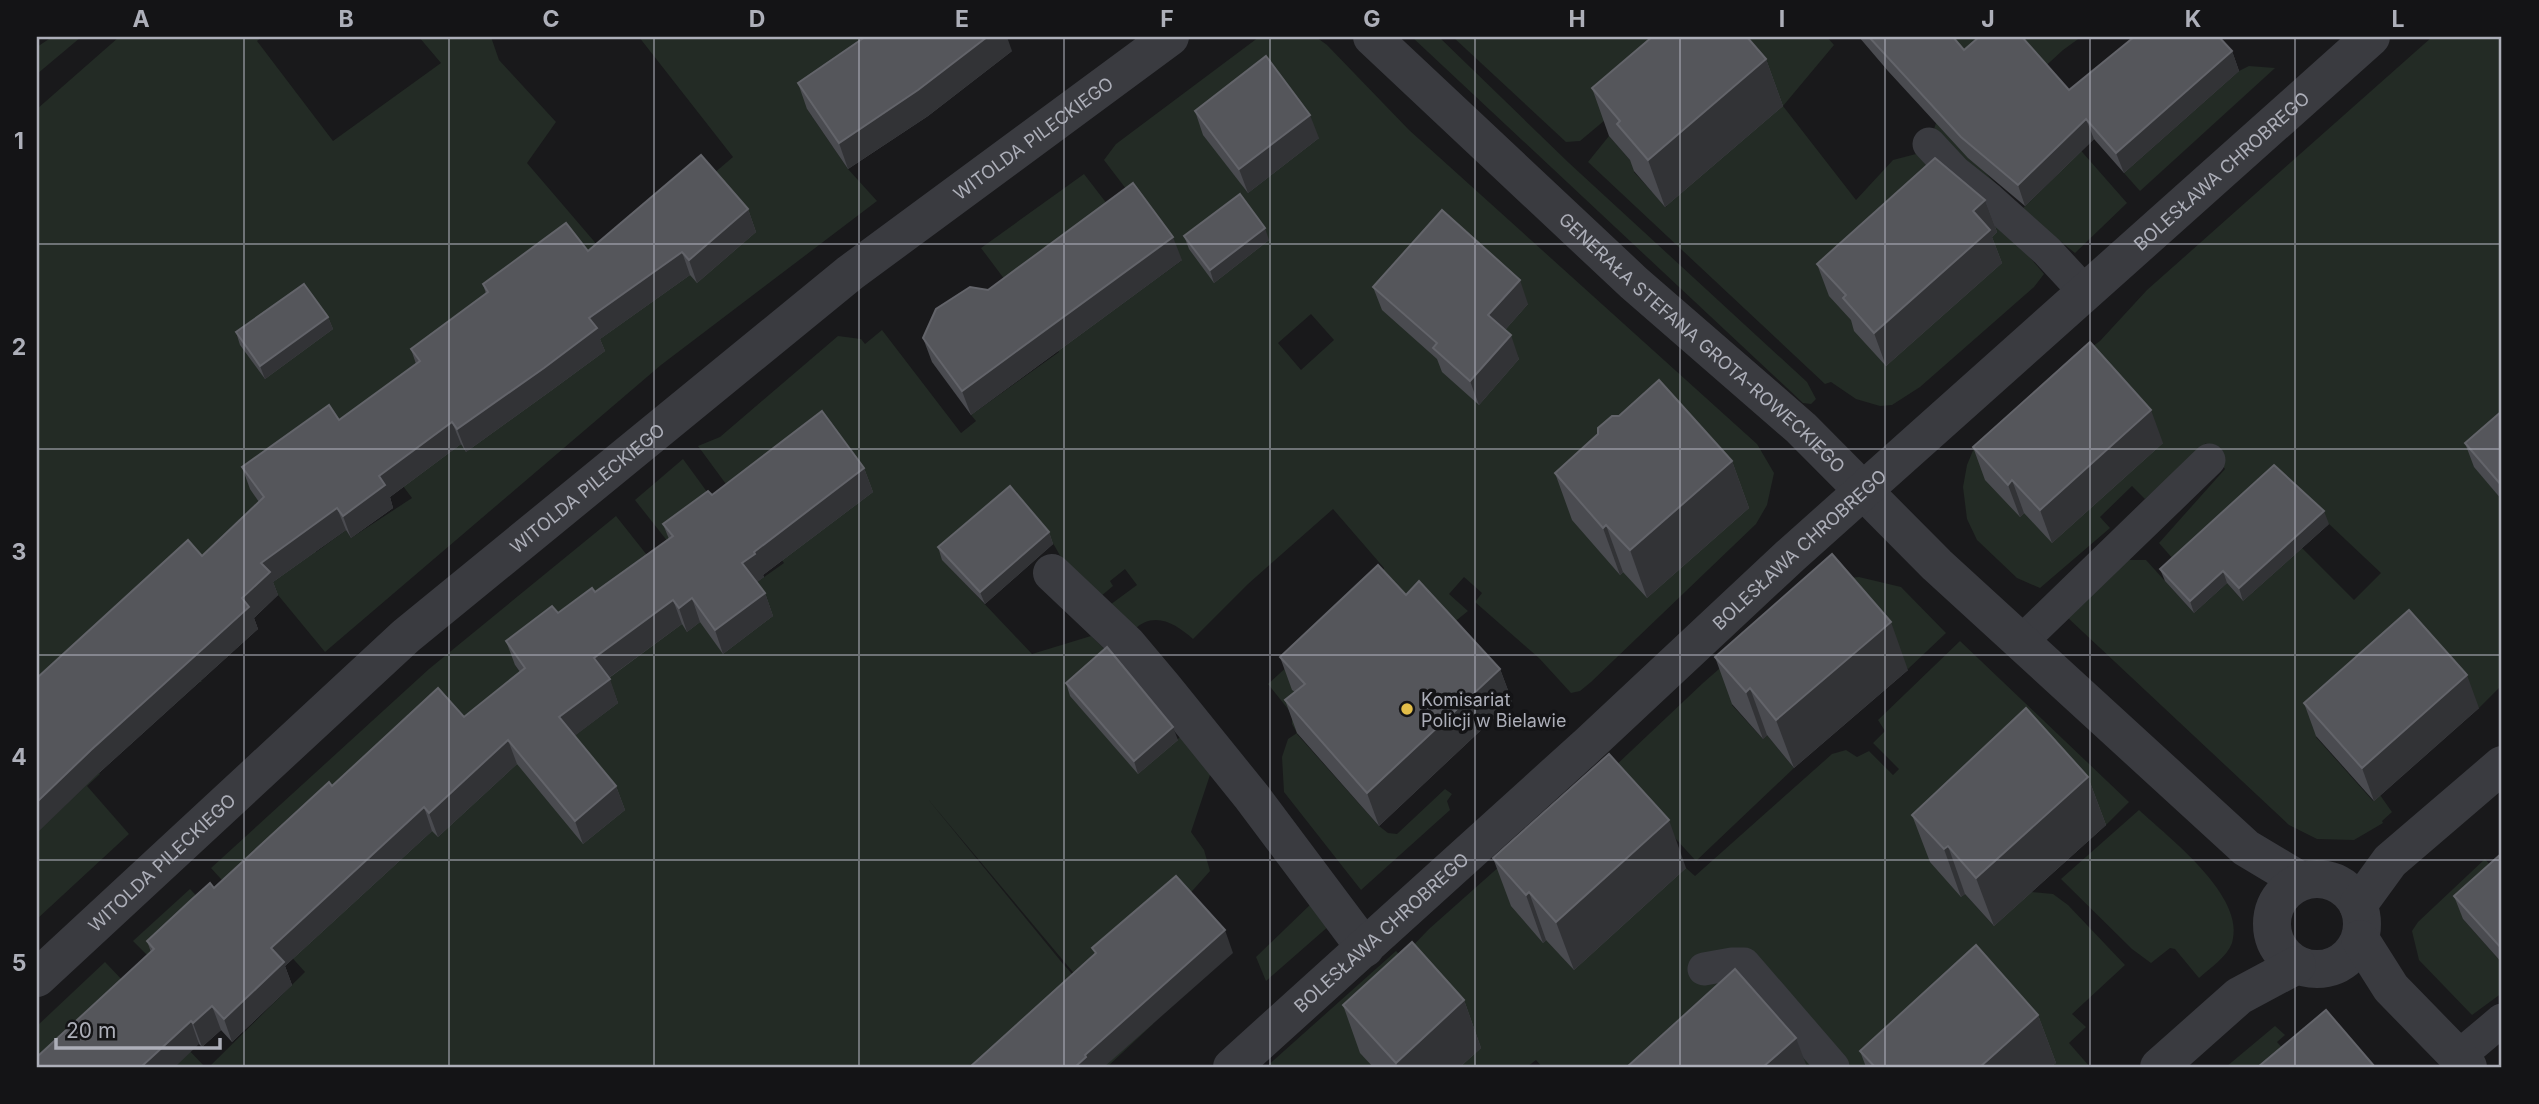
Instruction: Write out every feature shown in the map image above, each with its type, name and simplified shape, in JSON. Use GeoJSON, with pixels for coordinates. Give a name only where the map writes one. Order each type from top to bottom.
{"type":"FeatureCollection","features":[{"type":"Feature","properties":{"kind":"street","name":"WITOLDA PILECKIEGO"},"geometry":{"type":"LineString","coordinates":[[37,978],[406,636],[850,273],[1170,37]]}},
{"type":"Feature","properties":{"kind":"street","name":"GENERAŁA STEFANA GROTA-ROWECKIEGO"},"geometry":{"type":"LineString","coordinates":[[1371,37],[1634,283],[1801,428],[1937,565],[2246,848],[2330,912],[2391,988],[2463,1062]]}},
{"type":"Feature","properties":{"kind":"street","name":"BOLESŁAWA CHROBREGO"},"geometry":{"type":"LineString","coordinates":[[1232,1067],[2084,291],[2371,37]]}},
{"type":"Feature","properties":{"kind":"street"},"geometry":{"type":"LineString","coordinates":[[1052,573],[1126,643],[1164,688],[1252,797],[1365,948]]}},
{"type":"Feature","properties":{"kind":"street"},"geometry":{"type":"LineString","coordinates":[[2330,912],[2327,969],[2311,970],[2286,954],[2272,928],[2273,913],[2330,912],[2502,765]]}},
{"type":"Feature","properties":{"kind":"street"},"geometry":{"type":"LineString","coordinates":[[2159,1067],[2286,954]]}},
{"type":"Feature","properties":{"kind":"lane"},"geometry":{"type":"LineString","coordinates":[[1929,144],[1955,172],[2047,251],[2084,291]]}},
{"type":"Feature","properties":{"kind":"lane"},"geometry":{"type":"LineString","coordinates":[[2021,642],[2209,460]]}},
{"type":"Feature","properties":{"kind":"lane"},"geometry":{"type":"LineString","coordinates":[[1704,970],[1744,964],[1833,1067]]}},
{"type":"Feature","properties":{"kind":"lane"},"geometry":{"type":"LineString","coordinates":[[2463,1062],[2502,1020]]}},
{"type":"Feature","properties":{"kind":"shaded area"},"geometry":{"type":"Polygon","coordinates":[[[52,37],[81,37],[37,74],[37,47],[52,37]]]}},
{"type":"Feature","properties":{"kind":"shaded area"},"geometry":{"type":"Polygon","coordinates":[[[119,37],[262,37],[257,41],[333,141],[441,63],[419,37],[491,37],[499,60],[556,122],[527,163],[611,261],[733,157],[639,37],[871,37],[807,109],[848,169],[877,201],[661,365],[325,652],[278,595],[238,553],[165,643],[202,682],[174,685],[64,735],[100,774],[87,786],[129,834],[37,919],[37,109],[119,37]],[[352,418],[316,552],[346,530],[351,538],[412,498],[352,418]]]}},
{"type":"Feature","properties":{"kind":"shaded area"},"geometry":{"type":"Polygon","coordinates":[[[1259,37],[1316,37],[1327,45],[1409,130],[1757,444],[1774,473],[1767,505],[1756,524],[1580,691],[1571,693],[1539,658],[1475,602],[1482,593],[1464,577],[1449,594],[1468,611],[1297,734],[1388,833],[1397,834],[1445,789],[1452,794],[1447,801],[1450,810],[1361,890],[1284,792],[1282,757],[1288,739],[1297,733],[1292,724],[1292,714],[1268,684],[1380,582],[1384,568],[1333,509],[1248,584],[1193,639],[1165,621],[1149,621],[1134,630],[1103,610],[1137,585],[1125,569],[1110,581],[1113,586],[1094,602],[1066,566],[1054,545],[1014,498],[942,559],[1032,654],[1091,636],[1114,658],[1139,773],[1187,731],[1212,769],[1191,832],[1204,850],[1210,871],[1185,899],[1142,1012],[1153,1024],[1107,1067],[209,1067],[305,972],[211,868],[429,669],[616,516],[700,622],[784,563],[698,446],[720,437],[838,336],[861,339],[865,344],[882,330],[961,433],[976,421],[971,415],[1059,352],[981,248],[1084,174],[1121,222],[1098,321],[1181,261],[1104,160],[1116,144],[1259,37]],[[1311,314],[1278,343],[1301,370],[1334,340],[1311,314]],[[635,657],[515,665],[534,691],[603,682],[635,657]],[[927,798],[1064,965],[1077,977],[927,798]]]}},
{"type":"Feature","properties":{"kind":"shaded area"},"geometry":{"type":"Polygon","coordinates":[[[1412,37],[1439,37],[1569,163],[1807,382],[1816,399],[1811,404],[1803,403],[1412,37]]]}},
{"type":"Feature","properties":{"kind":"shaded area"},"geometry":{"type":"Polygon","coordinates":[[[1453,37],[1704,37],[1580,141],[1566,142],[1453,37]]]}},
{"type":"Feature","properties":{"kind":"shaded area"},"geometry":{"type":"Polygon","coordinates":[[[1729,37],[1827,37],[1834,45],[1783,106],[1856,200],[1893,160],[1916,154],[2001,223],[2044,274],[2034,287],[1920,387],[1892,405],[1880,406],[1856,399],[1831,382],[1825,384],[1588,162],[1609,136],[1637,168],[1634,172],[1666,207],[1729,37]]]}},
{"type":"Feature","properties":{"kind":"shaded area"},"geometry":{"type":"Polygon","coordinates":[[[1942,37],[2081,37],[2024,86],[2127,203],[2075,253],[2021,210],[2061,171],[1977,164],[2000,188],[1929,144],[1936,123],[1942,37]]]}},
{"type":"Feature","properties":{"kind":"shaded area"},"geometry":{"type":"Polygon","coordinates":[[[2432,37],[2502,37],[2502,685],[2479,708],[2421,643],[2316,737],[2373,801],[2380,795],[2392,812],[2383,823],[2354,840],[2317,839],[2289,825],[2067,617],[2128,560],[2146,560],[2194,613],[2227,583],[2243,601],[2302,548],[2354,600],[2381,573],[2311,507],[2180,567],[2159,543],[2225,469],[2206,443],[2145,499],[2132,486],[2100,517],[2110,528],[2040,588],[2017,578],[1977,540],[1967,519],[1963,487],[1967,465],[1974,448],[1995,427],[2100,341],[2147,290],[2432,37]]]}},
{"type":"Feature","properties":{"kind":"shaded area"},"geometry":{"type":"Polygon","coordinates":[[[2249,66],[2275,68],[2140,191],[2124,173],[2239,71],[2249,66]]]}},
{"type":"Feature","properties":{"kind":"shaded area"},"geometry":{"type":"Polygon","coordinates":[[[683,459],[721,511],[672,547],[635,500],[683,459]]]}},
{"type":"Feature","properties":{"kind":"shaded area"},"geometry":{"type":"Polygon","coordinates":[[[1859,577],[1901,587],[1946,633],[1908,669],[1849,602],[1732,705],[1763,739],[1767,735],[1794,768],[1696,861],[1612,769],[1703,683],[1807,592],[1830,580],[1859,577]]]}},
{"type":"Feature","properties":{"kind":"shaded area"},"geometry":{"type":"Polygon","coordinates":[[[1960,641],[2129,802],[2106,825],[2043,756],[1961,897],[1965,894],[1993,925],[2031,892],[2053,894],[2068,905],[2125,965],[2072,1014],[2086,1027],[2069,1043],[2090,1067],[2050,1067],[2055,1063],[1912,1067],[1542,1067],[1536,1060],[1527,1067],[1266,1067],[1396,951],[1402,957],[1429,929],[1602,775],[1543,942],[1686,868],[1695,876],[1832,754],[1846,750],[1857,757],[1869,751],[1893,775],[1899,769],[1873,743],[1885,731],[1878,720],[1960,641]]]}},
{"type":"Feature","properties":{"kind":"shaded area"},"geometry":{"type":"Polygon","coordinates":[[[2139,810],[2186,852],[2217,888],[2228,907],[2234,925],[2230,948],[2199,978],[2175,949],[2170,948],[2151,963],[2132,949],[2061,879],[2139,810]]]}},
{"type":"Feature","properties":{"kind":"shaded area"},"geometry":{"type":"Polygon","coordinates":[[[2485,859],[2502,879],[2463,919],[2502,963],[2502,993],[2472,1015],[2419,960],[2412,931],[2418,922],[2485,859]]]}},
{"type":"Feature","properties":{"kind":"shaded area"},"geometry":{"type":"Polygon","coordinates":[[[190,889],[206,906],[156,964],[133,941],[190,889]]]}},
{"type":"Feature","properties":{"kind":"shaded area"},"geometry":{"type":"Polygon","coordinates":[[[1314,901],[1330,925],[1266,981],[1256,957],[1314,901]]]}},
{"type":"Feature","properties":{"kind":"shaded area"},"geometry":{"type":"Polygon","coordinates":[[[105,962],[205,1067],[37,1067],[37,1026],[105,962]]]}},
{"type":"Feature","properties":{"kind":"shaded area"},"geometry":{"type":"Polygon","coordinates":[[[2275,1026],[2285,1035],[2277,1042],[2286,1052],[2270,1067],[2226,1067],[2275,1026]]]}},
{"type":"Feature","properties":{"kind":"building"},"geometry":{"type":"Polygon","coordinates":[[[865,37],[987,37],[918,90],[839,143],[798,83],[865,37]]]}},
{"type":"Feature","properties":{"kind":"building"},"geometry":{"type":"Polygon","coordinates":[[[1652,37],[1747,37],[1766,59],[1648,160],[1617,124],[1620,121],[1592,88],[1652,37]]]}},
{"type":"Feature","properties":{"kind":"building"},"geometry":{"type":"Polygon","coordinates":[[[1869,37],[1953,37],[1964,50],[1979,37],[2022,37],[2069,90],[2134,37],[2219,37],[2232,51],[2116,153],[2086,119],[2018,185],[1961,137],[1869,37]]]}},
{"type":"Feature","properties":{"kind":"building"},"geometry":{"type":"Polygon","coordinates":[[[1266,56],[1310,115],[1239,169],[1195,111],[1266,56]]]}},
{"type":"Feature","properties":{"kind":"building"},"geometry":{"type":"Polygon","coordinates":[[[701,155],[748,209],[689,260],[682,252],[589,318],[597,328],[544,368],[457,429],[452,422],[379,476],[385,485],[343,516],[337,508],[261,563],[270,572],[242,598],[249,607],[37,802],[37,678],[188,540],[202,556],[264,497],[242,467],[329,405],[339,420],[420,361],[411,349],[488,292],[483,284],[566,223],[588,251],[701,155]]]}},
{"type":"Feature","properties":{"kind":"building"},"geometry":{"type":"Polygon","coordinates":[[[1935,158],[1985,200],[1973,211],[1990,230],[1874,333],[1843,298],[1846,295],[1817,264],[1935,158]]]}},
{"type":"Feature","properties":{"kind":"building"},"geometry":{"type":"Polygon","coordinates":[[[1133,183],[1173,237],[962,391],[923,338],[936,309],[970,287],[988,290],[1133,183]]]}},
{"type":"Feature","properties":{"kind":"building"},"geometry":{"type":"Polygon","coordinates":[[[1240,194],[1265,228],[1210,270],[1184,236],[1240,194]]]}},
{"type":"Feature","properties":{"kind":"building"},"geometry":{"type":"Polygon","coordinates":[[[1442,210],[1520,280],[1488,315],[1511,335],[1470,381],[1433,348],[1437,343],[1373,287],[1442,210]]]}},
{"type":"Feature","properties":{"kind":"building"},"geometry":{"type":"Polygon","coordinates":[[[304,284],[328,317],[260,366],[236,332],[304,284]]]}},
{"type":"Feature","properties":{"kind":"building"},"geometry":{"type":"Polygon","coordinates":[[[2090,342],[2151,410],[2040,510],[2012,480],[2008,485],[1973,447],[2090,342]]]}},
{"type":"Feature","properties":{"kind":"building"},"geometry":{"type":"Polygon","coordinates":[[[1659,380],[1732,461],[1630,550],[1606,525],[1603,528],[1555,473],[1598,434],[1598,428],[1612,416],[1619,416],[1659,380]]]}},
{"type":"Feature","properties":{"kind":"building"},"geometry":{"type":"Polygon","coordinates":[[[822,411],[864,468],[742,563],[765,593],[715,630],[692,598],[679,608],[673,600],[594,658],[610,679],[559,717],[616,786],[575,821],[508,740],[429,813],[424,807],[271,948],[284,962],[224,1019],[212,1006],[193,1023],[191,1021],[141,1067],[37,1067],[37,1057],[154,949],[147,941],[210,883],[214,888],[329,782],[332,786],[438,688],[464,717],[525,668],[506,641],[552,606],[558,613],[592,588],[595,592],[673,536],[663,524],[708,491],[712,495],[822,411]]]}},
{"type":"Feature","properties":{"kind":"building"},"geometry":{"type":"Polygon","coordinates":[[[2502,411],[2502,486],[2465,443],[2502,411]]]}},
{"type":"Feature","properties":{"kind":"building"},"geometry":{"type":"Polygon","coordinates":[[[2274,465],[2324,511],[2239,588],[2223,571],[2190,601],[2160,569],[2274,465]]]}},
{"type":"Feature","properties":{"kind":"building"},"geometry":{"type":"Polygon","coordinates":[[[1010,486],[1049,532],[980,592],[938,547],[1010,486]]]}},
{"type":"Feature","properties":{"kind":"building"},"geometry":{"type":"Polygon","coordinates":[[[1832,554],[1891,622],[1776,720],[1750,688],[1746,692],[1715,657],[1832,554]]]}},
{"type":"Feature","properties":{"kind":"building","name":"Komisariat Policji w Bielawie"},"geometry":{"type":"Polygon","coordinates":[[[1378,565],[1406,595],[1419,581],[1500,669],[1367,793],[1285,700],[1305,684],[1280,657],[1378,565]]]}},
{"type":"Feature","properties":{"kind":"building"},"geometry":{"type":"Polygon","coordinates":[[[2409,610],[2467,675],[2362,768],[2304,703],[2409,610]]]}},
{"type":"Feature","properties":{"kind":"building"},"geometry":{"type":"Polygon","coordinates":[[[1107,647],[1173,727],[1134,761],[1066,683],[1107,647]]]}},
{"type":"Feature","properties":{"kind":"building"},"geometry":{"type":"Polygon","coordinates":[[[2026,708],[2088,777],[1976,878],[1948,846],[1944,849],[1912,815],[2026,708]]]}},
{"type":"Feature","properties":{"kind":"building"},"geometry":{"type":"Polygon","coordinates":[[[1609,754],[1669,820],[1556,922],[1529,892],[1526,895],[1493,858],[1609,754]]]}},
{"type":"Feature","properties":{"kind":"building"},"geometry":{"type":"Polygon","coordinates":[[[2502,853],[2502,949],[2454,896],[2502,853]]]}},
{"type":"Feature","properties":{"kind":"building"},"geometry":{"type":"Polygon","coordinates":[[[1176,876],[1225,930],[1085,1055],[1075,1067],[970,1067],[1096,953],[1092,948],[1176,876]]]}},
{"type":"Feature","properties":{"kind":"building"},"geometry":{"type":"Polygon","coordinates":[[[1412,942],[1464,1000],[1396,1063],[1343,1005],[1412,942]]]}},
{"type":"Feature","properties":{"kind":"building"},"geometry":{"type":"Polygon","coordinates":[[[1976,945],[2038,1015],[1980,1067],[1875,1067],[1860,1051],[1976,945]]]}},
{"type":"Feature","properties":{"kind":"building"},"geometry":{"type":"Polygon","coordinates":[[[1735,969],[1796,1038],[1763,1067],[1627,1067],[1735,969]]]}},
{"type":"Feature","properties":{"kind":"building"},"geometry":{"type":"Polygon","coordinates":[[[2326,1010],[2375,1067],[2258,1067],[2326,1010]]]}},
{"type":"Feature","properties":{"kind":"place","name":"Komisariat Policji w Bielawie"},"geometry":{"type":"Point","coordinates":[1407,709]}}]}
